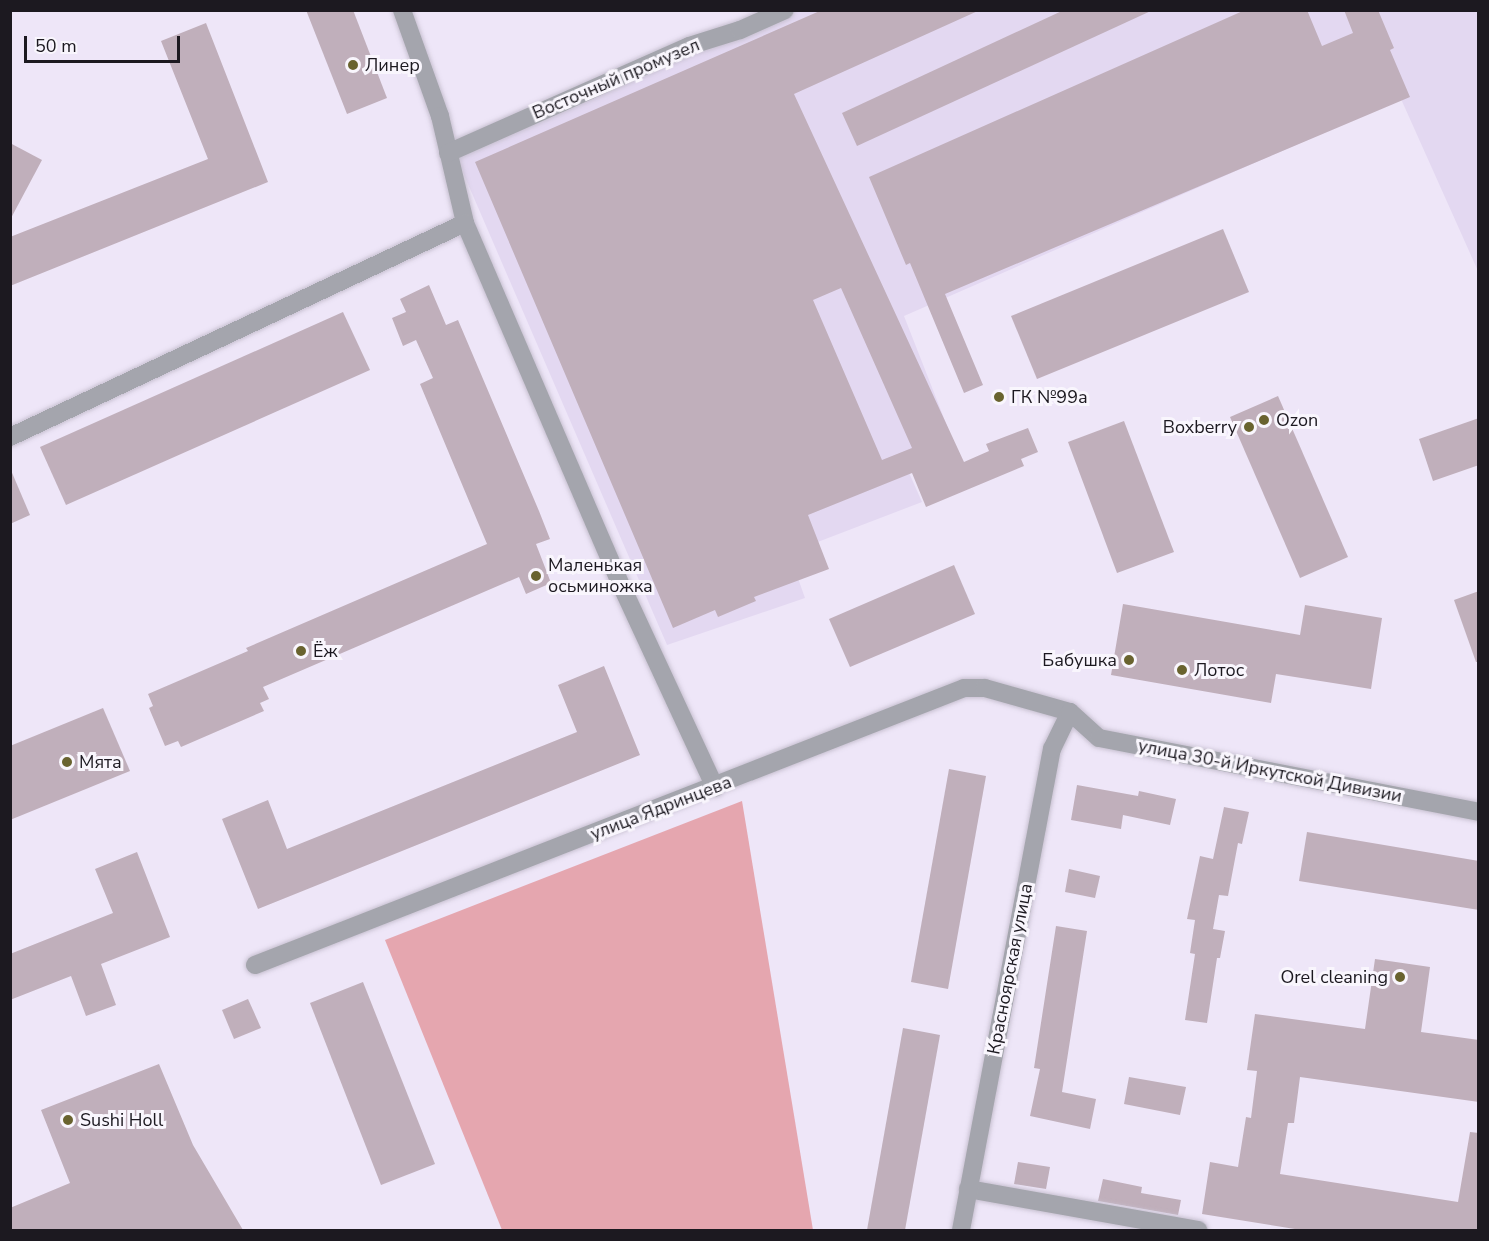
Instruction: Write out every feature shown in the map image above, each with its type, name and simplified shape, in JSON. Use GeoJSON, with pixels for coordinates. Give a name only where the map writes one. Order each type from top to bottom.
{"type":"FeatureCollection","features":[{"type":"Feature","properties":{"kind":"street"},"geometry":{"type":"LineString","coordinates":[[402,10],[440,116],[465,223],[622,587],[715,787]]}},
{"type":"Feature","properties":{"kind":"street","name":"Восточный промузел"},"geometry":{"type":"LineString","coordinates":[[448,153],[689,46],[740,30],[785,10]]}},
{"type":"Feature","properties":{"kind":"street"},"geometry":{"type":"LineString","coordinates":[[10,437],[465,223]]}},
{"type":"Feature","properties":{"kind":"street","name":"улица Ядринцева"},"geometry":{"type":"LineString","coordinates":[[255,965],[964,688],[985,688],[1070,712]]}},
{"type":"Feature","properties":{"kind":"street","name":"улица 30-й Иркутской Дивизии"},"geometry":{"type":"LineString","coordinates":[[1070,712],[1099,738],[1479,812]]}},
{"type":"Feature","properties":{"kind":"street","name":"Красноярская улица"},"geometry":{"type":"LineString","coordinates":[[961,1230],[1052,749],[1070,712]]}},
{"type":"Feature","properties":{"kind":"street"},"geometry":{"type":"LineString","coordinates":[[968,1189],[1198,1230]]}},
{"type":"Feature","properties":{"kind":"shaded area"},"geometry":{"type":"Polygon","coordinates":[[[785,11],[1478,11],[1478,271],[1401,99],[904,316],[951,436],[902,457],[922,502],[789,553],[805,598],[667,645],[455,154],[785,11]]]}},
{"type":"Feature","properties":{"kind":"shaded area"},"geometry":{"type":"Polygon","coordinates":[[[742,801],[813,1230],[502,1230],[385,940],[742,801]]]}},
{"type":"Feature","properties":{"kind":"building"},"geometry":{"type":"Polygon","coordinates":[[[306,10],[353,10],[387,98],[347,114],[306,10]]]}},
{"type":"Feature","properties":{"kind":"building"},"geometry":{"type":"Polygon","coordinates":[[[822,10],[980,10],[794,94],[964,462],[989,451],[986,444],[1028,428],[1038,452],[1021,459],[1024,466],[926,507],[912,473],[808,515],[829,569],[754,597],[756,601],[718,617],[715,610],[673,628],[475,162],[822,10]],[[841,288],[813,300],[882,460],[912,448],[841,288]]]}},
{"type":"Feature","properties":{"kind":"building"},"geometry":{"type":"Polygon","coordinates":[[[1064,10],[1153,10],[857,146],[842,113],[1064,10]]]}},
{"type":"Feature","properties":{"kind":"building"},"geometry":{"type":"Polygon","coordinates":[[[1245,10],[1307,10],[1322,46],[1353,33],[1344,10],[1378,10],[1394,48],[1390,50],[1410,97],[945,294],[983,385],[964,393],[910,263],[906,265],[869,177],[1245,10]]]}},
{"type":"Feature","properties":{"kind":"building"},"geometry":{"type":"Polygon","coordinates":[[[206,23],[268,182],[10,286],[10,237],[208,159],[161,41],[206,23]]]}},
{"type":"Feature","properties":{"kind":"building"},"geometry":{"type":"Polygon","coordinates":[[[10,143],[42,160],[10,220],[10,143]]]}},
{"type":"Feature","properties":{"kind":"building"},"geometry":{"type":"Polygon","coordinates":[[[1223,229],[1249,292],[1037,379],[1011,316],[1223,229]]]}},
{"type":"Feature","properties":{"kind":"building"},"geometry":{"type":"Polygon","coordinates":[[[429,285],[446,325],[458,320],[539,511],[550,539],[536,544],[551,583],[526,594],[519,577],[263,687],[269,699],[260,703],[264,711],[181,747],[178,741],[165,746],[149,708],[153,706],[148,694],[248,651],[246,648],[487,544],[420,384],[433,378],[416,340],[403,346],[392,318],[406,312],[400,299],[429,285]]]}},
{"type":"Feature","properties":{"kind":"building"},"geometry":{"type":"Polygon","coordinates":[[[343,312],[370,370],[66,505],[40,447],[343,312]]]}},
{"type":"Feature","properties":{"kind":"building"},"geometry":{"type":"Polygon","coordinates":[[[1278,396],[1348,557],[1300,578],[1230,417],[1278,396]]]}},
{"type":"Feature","properties":{"kind":"building"},"geometry":{"type":"Polygon","coordinates":[[[1479,418],[1479,465],[1433,481],[1419,439],[1479,418]]]}},
{"type":"Feature","properties":{"kind":"building"},"geometry":{"type":"Polygon","coordinates":[[[1124,421],[1174,552],[1117,573],[1068,442],[1124,421]]]}},
{"type":"Feature","properties":{"kind":"building"},"geometry":{"type":"Polygon","coordinates":[[[10,468],[30,515],[10,524],[10,468]]]}},
{"type":"Feature","properties":{"kind":"building"},"geometry":{"type":"Polygon","coordinates":[[[954,565],[975,614],[850,667],[829,619],[954,565]]]}},
{"type":"Feature","properties":{"kind":"building"},"geometry":{"type":"Polygon","coordinates":[[[1479,591],[1479,662],[1476,662],[1454,600],[1479,591]]]}},
{"type":"Feature","properties":{"kind":"building"},"geometry":{"type":"Polygon","coordinates":[[[1123,604],[1300,635],[1305,605],[1382,618],[1371,689],[1276,674],[1271,703],[1111,675],[1123,604]]]}},
{"type":"Feature","properties":{"kind":"building"},"geometry":{"type":"Polygon","coordinates":[[[604,666],[640,755],[258,909],[222,819],[268,800],[287,849],[577,732],[558,685],[604,666]]]}},
{"type":"Feature","properties":{"kind":"building"},"geometry":{"type":"Polygon","coordinates":[[[103,708],[130,771],[10,820],[10,746],[103,708]]]}},
{"type":"Feature","properties":{"kind":"building"},"geometry":{"type":"Polygon","coordinates":[[[949,769],[986,776],[948,989],[911,982],[949,769]]]}},
{"type":"Feature","properties":{"kind":"building"},"geometry":{"type":"Polygon","coordinates":[[[1077,785],[1138,796],[1139,791],[1176,799],[1170,825],[1123,815],[1121,829],[1071,820],[1077,785]]]}},
{"type":"Feature","properties":{"kind":"building"},"geometry":{"type":"Polygon","coordinates":[[[1224,807],[1249,812],[1242,844],[1238,843],[1228,896],[1219,895],[1213,929],[1225,931],[1220,958],[1217,958],[1207,1023],[1185,1020],[1195,954],[1190,953],[1195,920],[1187,919],[1200,856],[1213,859],[1224,807]]]}},
{"type":"Feature","properties":{"kind":"building"},"geometry":{"type":"Polygon","coordinates":[[[1307,832],[1479,861],[1479,910],[1299,881],[1307,832]]]}},
{"type":"Feature","properties":{"kind":"building"},"geometry":{"type":"Polygon","coordinates":[[[137,852],[170,937],[101,964],[116,1005],[86,1016],[71,976],[10,1000],[10,954],[113,913],[95,869],[137,852]]]}},
{"type":"Feature","properties":{"kind":"building"},"geometry":{"type":"Polygon","coordinates":[[[1069,869],[1100,876],[1095,898],[1065,892],[1069,869]]]}},
{"type":"Feature","properties":{"kind":"building"},"geometry":{"type":"Polygon","coordinates":[[[1056,926],[1087,931],[1062,1092],[1096,1099],[1090,1129],[1030,1116],[1040,1069],[1034,1068],[1056,926]]]}},
{"type":"Feature","properties":{"kind":"building"},"geometry":{"type":"Polygon","coordinates":[[[1375,959],[1430,967],[1421,1032],[1479,1040],[1479,1102],[1300,1077],[1294,1123],[1288,1123],[1280,1174],[1458,1202],[1470,1132],[1479,1133],[1479,1230],[1301,1230],[1202,1214],[1210,1162],[1238,1167],[1246,1117],[1251,1118],[1257,1071],[1247,1070],[1255,1014],[1365,1029],[1375,959]]]}},
{"type":"Feature","properties":{"kind":"building"},"geometry":{"type":"Polygon","coordinates":[[[363,982],[435,1164],[381,1185],[310,1003],[363,982]]]}},
{"type":"Feature","properties":{"kind":"building"},"geometry":{"type":"Polygon","coordinates":[[[248,999],[261,1028],[234,1039],[222,1010],[248,999]]]}},
{"type":"Feature","properties":{"kind":"building"},"geometry":{"type":"Polygon","coordinates":[[[903,1028],[940,1035],[905,1230],[867,1230],[903,1028]]]}},
{"type":"Feature","properties":{"kind":"building"},"geometry":{"type":"Polygon","coordinates":[[[159,1064],[193,1145],[243,1230],[10,1230],[10,1208],[70,1183],[41,1110],[159,1064]]]}},
{"type":"Feature","properties":{"kind":"building"},"geometry":{"type":"Polygon","coordinates":[[[1129,1077],[1186,1087],[1180,1115],[1124,1104],[1129,1077]]]}},
{"type":"Feature","properties":{"kind":"building"},"geometry":{"type":"Polygon","coordinates":[[[1018,1162],[1050,1167],[1046,1189],[1014,1184],[1018,1162]]]}},
{"type":"Feature","properties":{"kind":"building"},"geometry":{"type":"Polygon","coordinates":[[[1103,1179],[1142,1187],[1141,1193],[1181,1200],[1178,1215],[1098,1201],[1103,1179]]]}},
{"type":"Feature","properties":{"kind":"place","name":"Линер"},"geometry":{"type":"Point","coordinates":[353,65]}},
{"type":"Feature","properties":{"kind":"place","name":"ГК №99а"},"geometry":{"type":"Point","coordinates":[999,397]}},
{"type":"Feature","properties":{"kind":"place","name":"Ozon"},"geometry":{"type":"Point","coordinates":[1264,420]}},
{"type":"Feature","properties":{"kind":"place","name":"Boxberry"},"geometry":{"type":"Point","coordinates":[1249,427]}},
{"type":"Feature","properties":{"kind":"place","name":"Маленькая осьминожка"},"geometry":{"type":"Point","coordinates":[536,576]}},
{"type":"Feature","properties":{"kind":"place","name":"Ёж"},"geometry":{"type":"Point","coordinates":[301,651]}},
{"type":"Feature","properties":{"kind":"place","name":"Бабушка"},"geometry":{"type":"Point","coordinates":[1129,660]}},
{"type":"Feature","properties":{"kind":"place","name":"Лотос"},"geometry":{"type":"Point","coordinates":[1182,670]}},
{"type":"Feature","properties":{"kind":"place","name":"Мята"},"geometry":{"type":"Point","coordinates":[67,762]}},
{"type":"Feature","properties":{"kind":"place","name":"Orel cleaning"},"geometry":{"type":"Point","coordinates":[1400,977]}},
{"type":"Feature","properties":{"kind":"place","name":"Sushi Holl"},"geometry":{"type":"Point","coordinates":[68,1120]}}]}
